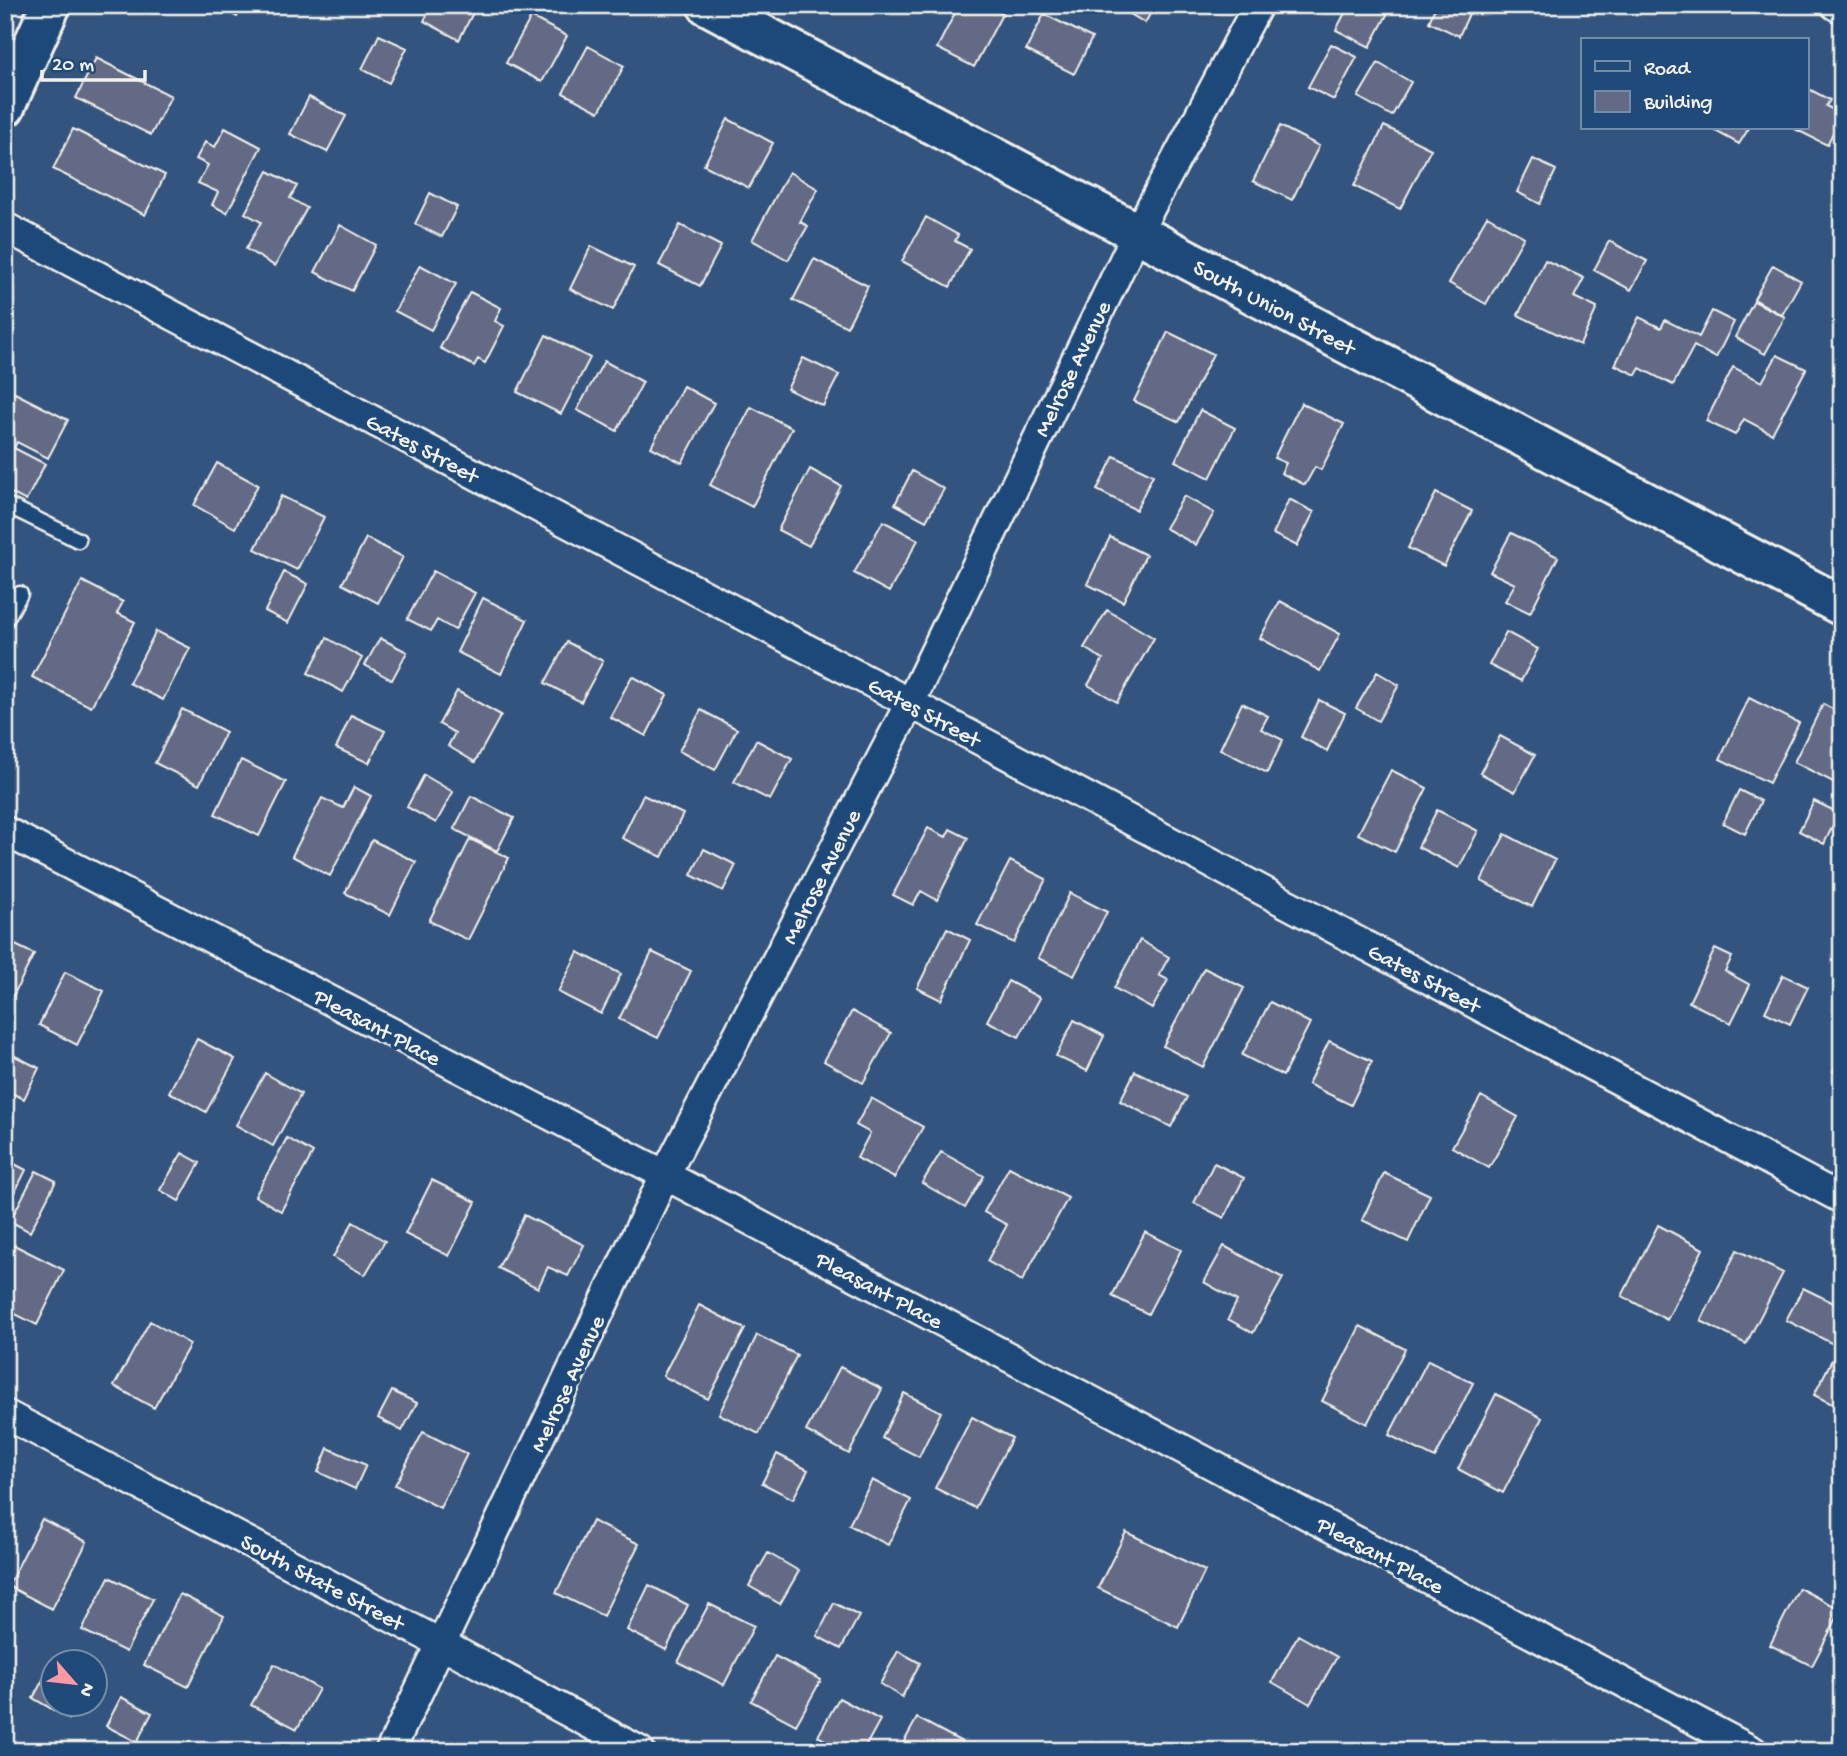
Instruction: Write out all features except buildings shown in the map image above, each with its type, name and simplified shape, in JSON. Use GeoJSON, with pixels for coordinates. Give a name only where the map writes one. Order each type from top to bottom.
{"type":"FeatureCollection","features":[{"type":"Feature","properties":{"kind":"street"},"geometry":{"type":"LineString","coordinates":[[5,107],[51,5]]}},
{"type":"Feature","properties":{"kind":"street","name":"South Union Street"},"geometry":{"type":"LineString","coordinates":[[707,5],[1842,606]]}},
{"type":"Feature","properties":{"kind":"street","name":"Melrose Avenue"},"geometry":{"type":"LineString","coordinates":[[390,1751],[665,1175],[910,703],[1137,233],[1258,5]]}},
{"type":"Feature","properties":{"kind":"street"},"geometry":{"type":"LineString","coordinates":[[1835,5],[1842,9]]}},
{"type":"Feature","properties":{"kind":"street","name":"Gates Street"},"geometry":{"type":"LineString","coordinates":[[5,227],[910,703],[1842,1199]]}},
{"type":"Feature","properties":{"kind":"street","name":"Pleasant Place"},"geometry":{"type":"LineString","coordinates":[[5,831],[665,1175],[1753,1751]]}},
{"type":"Feature","properties":{"kind":"street","name":"South State Street"},"geometry":{"type":"LineString","coordinates":[[5,1414],[640,1751]]}},
{"type":"Feature","properties":{"kind":"lane"},"geometry":{"type":"LineString","coordinates":[[5,504],[78,540]]}},
{"type":"Feature","properties":{"kind":"lane"},"geometry":{"type":"LineString","coordinates":[[5,621],[20,594]]}}]}
